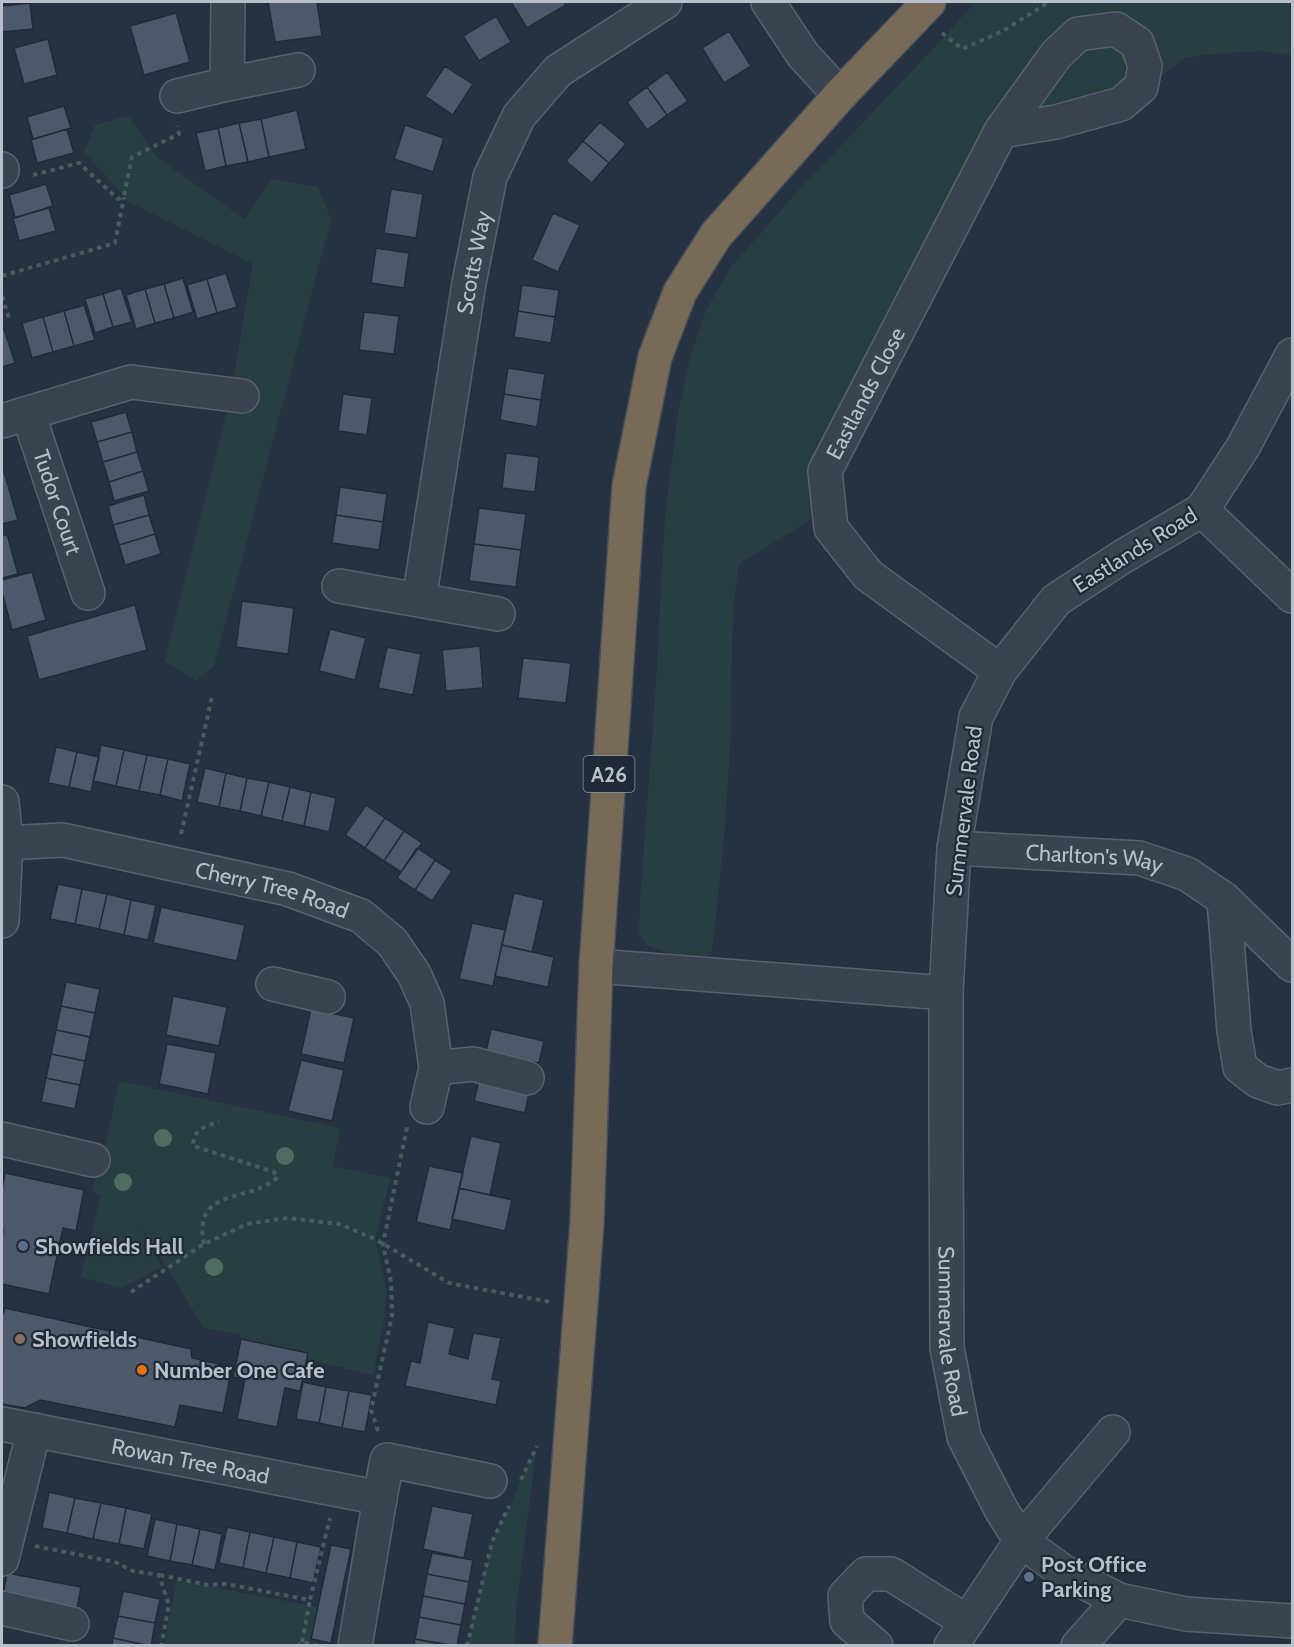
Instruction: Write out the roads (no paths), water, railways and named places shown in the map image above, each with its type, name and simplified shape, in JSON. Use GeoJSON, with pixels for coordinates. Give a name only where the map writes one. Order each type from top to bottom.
{"type":"FeatureCollection","features":[{"type":"Feature","properties":{"kind":"highway","name":"A26"},"geometry":{"type":"LineString","coordinates":[[555,1646],[587,1222],[596,966],[629,486],[655,357],[680,292],[716,235],[840,95],[923,8]]}},
{"type":"Feature","properties":{"kind":"street"},"geometry":{"type":"LineString","coordinates":[[227,84],[228,2]]}},
{"type":"Feature","properties":{"kind":"street","name":"Scotts Way"},"geometry":{"type":"LineString","coordinates":[[419,600],[469,283],[490,177],[519,116],[558,70],[665,2]]}},
{"type":"Feature","properties":{"kind":"street"},"geometry":{"type":"LineString","coordinates":[[768,2],[803,55],[840,95]]}},
{"type":"Feature","properties":{"kind":"street"},"geometry":{"type":"LineString","coordinates":[[177,96],[298,70]]}},
{"type":"Feature","properties":{"kind":"street","name":"Eastlands Close"},"geometry":{"type":"LineString","coordinates":[[1000,671],[868,575],[831,528],[825,471],[1001,131]]}},
{"type":"Feature","properties":{"kind":"street","name":"Eastlands Road"},"geometry":{"type":"LineString","coordinates":[[1000,671],[1056,600],[1122,557],[1202,510],[1243,447],[1293,355]]}},
{"type":"Feature","properties":{"kind":"street","name":"Tudor Court"},"geometry":{"type":"LineString","coordinates":[[88,593],[15,417],[131,382],[242,396]]}},
{"type":"Feature","properties":{"kind":"street"},"geometry":{"type":"LineString","coordinates":[[1202,510],[1293,596]]}},
{"type":"Feature","properties":{"kind":"street"},"geometry":{"type":"LineString","coordinates":[[339,586],[498,614]]}},
{"type":"Feature","properties":{"kind":"street","name":"Summervale Road"},"geometry":{"type":"LineString","coordinates":[[1000,671],[976,717],[954,848],[946,993],[947,1348],[964,1437],[1002,1511],[1021,1541],[1064,1572],[1119,1600],[1186,1614],[1288,1630]]}},
{"type":"Feature","properties":{"kind":"street"},"geometry":{"type":"LineString","coordinates":[[2,802],[6,843],[2,921]]}},
{"type":"Feature","properties":{"kind":"street","name":"Cherry Tree Road"},"geometry":{"type":"LineString","coordinates":[[6,843],[63,840],[288,889],[361,916],[392,942],[414,974],[427,1003],[436,1068],[427,1107]]}},
{"type":"Feature","properties":{"kind":"street","name":"Charlton's Way"},"geometry":{"type":"LineString","coordinates":[[954,848],[1139,858],[1187,874],[1224,898],[1293,965]]}},
{"type":"Feature","properties":{"kind":"street"},"geometry":{"type":"LineString","coordinates":[[1224,898],[1234,1031],[1240,1067],[1258,1081],[1278,1088],[1293,1085]]}},
{"type":"Feature","properties":{"kind":"street"},"geometry":{"type":"LineString","coordinates":[[596,966],[946,993]]}},
{"type":"Feature","properties":{"kind":"street"},"geometry":{"type":"LineString","coordinates":[[273,984],[328,997]]}},
{"type":"Feature","properties":{"kind":"street"},"geometry":{"type":"LineString","coordinates":[[436,1068],[473,1064],[527,1078]]}},
{"type":"Feature","properties":{"kind":"street"},"geometry":{"type":"LineString","coordinates":[[2,1139],[93,1160]]}},
{"type":"Feature","properties":{"kind":"street","name":"Rowan Tree Road"},"geometry":{"type":"LineString","coordinates":[[2,1424],[380,1498]]}},
{"type":"Feature","properties":{"kind":"street"},"geometry":{"type":"LineString","coordinates":[[2,1559],[34,1430]]}},
{"type":"Feature","properties":{"kind":"street"},"geometry":{"type":"LineString","coordinates":[[876,1646],[847,1621],[845,1596],[866,1574],[891,1574],[959,1634],[1021,1541],[1113,1432]]}},
{"type":"Feature","properties":{"kind":"street"},"geometry":{"type":"LineString","coordinates":[[355,1646],[387,1460],[508,1488]]}},
{"type":"Feature","properties":{"kind":"street"},"geometry":{"type":"LineString","coordinates":[[1078,1646],[1119,1600]]}},
{"type":"Feature","properties":{"kind":"street"},"geometry":{"type":"LineString","coordinates":[[2,1608],[72,1624]]}},
{"type":"Feature","properties":{"kind":"place","name":"Showfields Hall"},"geometry":{"type":"Point","coordinates":[23,1246]}},
{"type":"Feature","properties":{"kind":"place","name":"Showfields"},"geometry":{"type":"Point","coordinates":[20,1339]}},
{"type":"Feature","properties":{"kind":"place","name":"Number One Cafe"},"geometry":{"type":"Point","coordinates":[142,1370]}},
{"type":"Feature","properties":{"kind":"place","name":"Post Office Parking"},"geometry":{"type":"Point","coordinates":[1029,1577]}}]}
